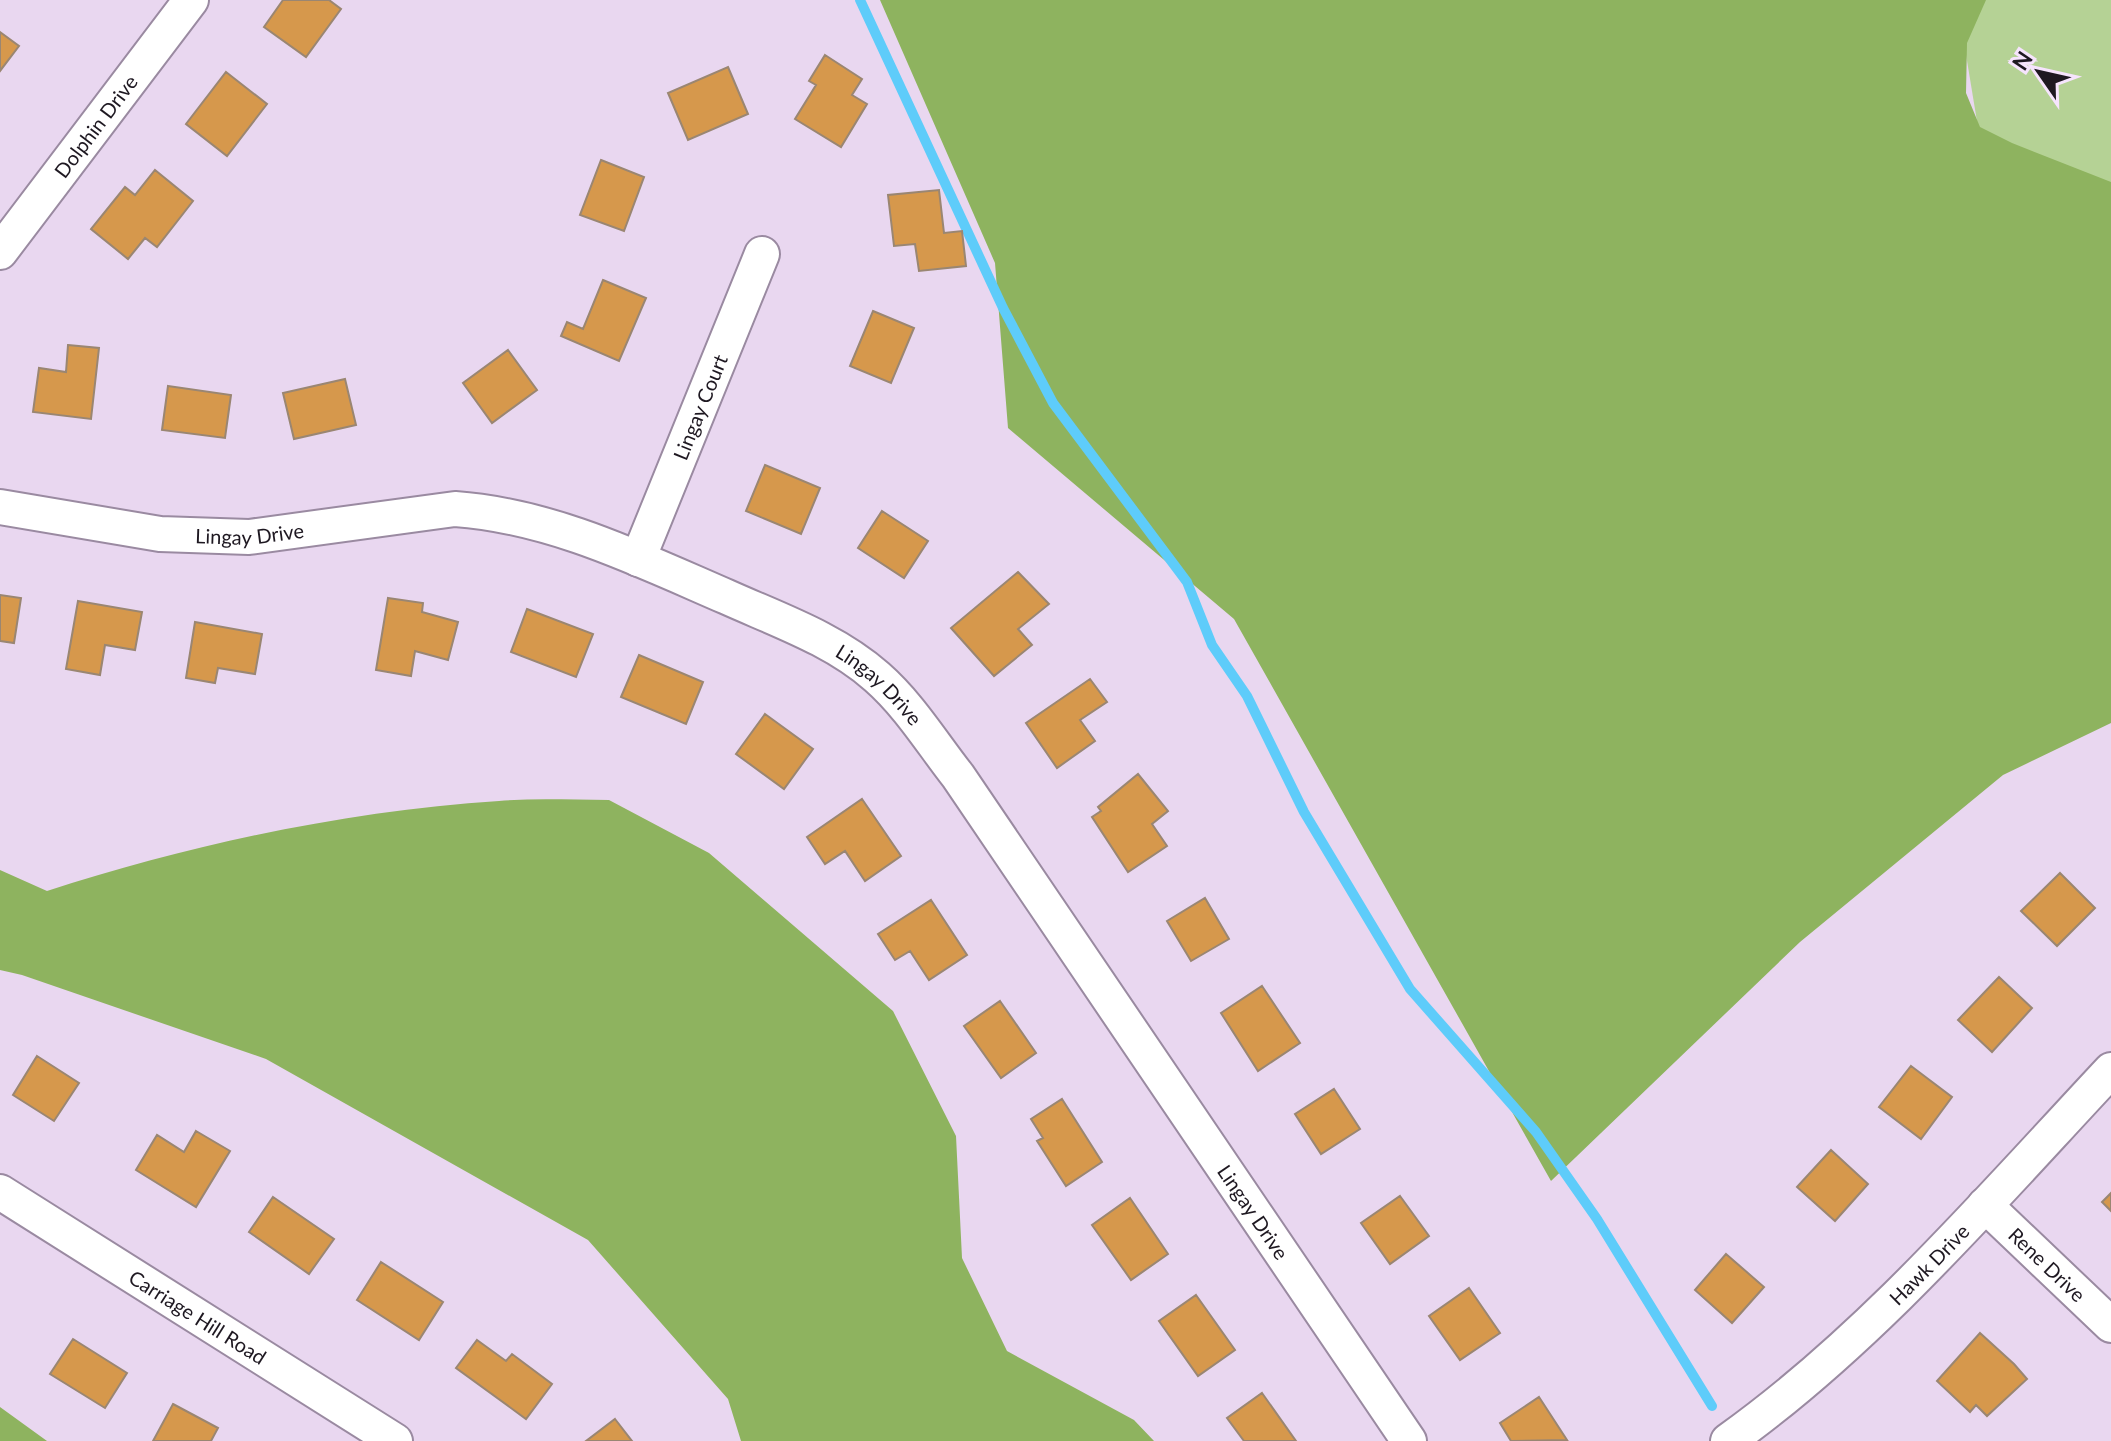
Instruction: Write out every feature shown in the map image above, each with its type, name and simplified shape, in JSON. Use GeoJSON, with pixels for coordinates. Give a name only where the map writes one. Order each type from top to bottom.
{"type":"FeatureCollection","features":[{"type":"Feature","properties":{"kind":"street","name":"Dolphin Drive"},"geometry":{"type":"LineString","coordinates":[[0,252],[191,0]]}},
{"type":"Feature","properties":{"kind":"street","name":"Lingay Court"},"geometry":{"type":"LineString","coordinates":[[638,559],[762,254]]}},
{"type":"Feature","properties":{"kind":"street","name":"Lingay Drive"},"geometry":{"type":"LineString","coordinates":[[0,507],[160,534],[249,537],[455,509],[489,511],[536,522],[638,559],[841,650],[879,678],[958,776],[1409,1441]]}},
{"type":"Feature","properties":{"kind":"street","name":"Hawk Drive"},"geometry":{"type":"LineString","coordinates":[[1728,1441],[1816,1373],[1985,1205],[2111,1070]]}},
{"type":"Feature","properties":{"kind":"street","name":"Carriage Hill Road"},"geometry":{"type":"LineString","coordinates":[[0,1192],[395,1441]]}},
{"type":"Feature","properties":{"kind":"street","name":"Rene Drive"},"geometry":{"type":"LineString","coordinates":[[1985,1205],[2111,1325]]}},
{"type":"Feature","properties":{"kind":"green space"},"geometry":{"type":"Polygon","coordinates":[[[880,0],[1986,0],[1967,43],[1966,93],[1980,127],[2111,182],[2111,723],[2003,775],[1800,942],[1551,1181],[1234,619],[1008,428],[995,263],[880,0]]]}},
{"type":"Feature","properties":{"kind":"green space"},"geometry":{"type":"Polygon","coordinates":[[[1957,0],[2111,0],[2111,226],[1986,176],[1957,0]]]}},
{"type":"Feature","properties":{"kind":"green space"},"geometry":{"type":"Polygon","coordinates":[[[609,800],[709,853],[893,1011],[956,1136],[962,1258],[1007,1351],[1134,1420],[1154,1441],[741,1441],[728,1399],[588,1240],[266,1059],[0,970],[0,870],[47,891],[214,845],[327,821],[499,801],[609,800]]]}},
{"type":"Feature","properties":{"kind":"green space"},"geometry":{"type":"Polygon","coordinates":[[[0,1407],[47,1441],[0,1441],[0,1407]]]}},
{"type":"Feature","properties":{"kind":"building"},"geometry":{"type":"Polygon","coordinates":[[[283,0],[329,0],[341,9],[306,57],[264,27],[283,0]]]}},
{"type":"Feature","properties":{"kind":"building"},"geometry":{"type":"Polygon","coordinates":[[[0,32],[19,46],[0,71],[0,32]]]}},
{"type":"Feature","properties":{"kind":"building"},"geometry":{"type":"Polygon","coordinates":[[[825,55],[862,79],[852,95],[867,104],[841,147],[795,119],[816,85],[809,81],[825,55]]]}},
{"type":"Feature","properties":{"kind":"building"},"geometry":{"type":"Polygon","coordinates":[[[728,67],[748,114],[688,140],[668,93],[728,67]]]}},
{"type":"Feature","properties":{"kind":"building"},"geometry":{"type":"Polygon","coordinates":[[[226,72],[267,104],[227,156],[186,124],[226,72]]]}},
{"type":"Feature","properties":{"kind":"building"},"geometry":{"type":"Polygon","coordinates":[[[601,160],[644,177],[624,231],[580,215],[601,160]]]}},
{"type":"Feature","properties":{"kind":"building"},"geometry":{"type":"Polygon","coordinates":[[[155,170],[193,201],[157,247],[145,238],[128,259],[91,229],[125,187],[135,195],[155,170]]]}},
{"type":"Feature","properties":{"kind":"building"},"geometry":{"type":"Polygon","coordinates":[[[939,190],[944,233],[962,231],[966,266],[919,271],[915,244],[894,246],[888,195],[939,190]]]}},
{"type":"Feature","properties":{"kind":"building"},"geometry":{"type":"Polygon","coordinates":[[[603,280],[646,298],[619,361],[561,336],[567,322],[583,329],[603,280]]]}},
{"type":"Feature","properties":{"kind":"building"},"geometry":{"type":"Polygon","coordinates":[[[873,311],[914,328],[891,383],[850,366],[873,311]]]}},
{"type":"Feature","properties":{"kind":"building"},"geometry":{"type":"Polygon","coordinates":[[[68,345],[99,348],[91,419],[33,412],[39,368],[66,372],[68,345]]]}},
{"type":"Feature","properties":{"kind":"building"},"geometry":{"type":"Polygon","coordinates":[[[508,350],[537,390],[492,423],[463,383],[508,350]]]}},
{"type":"Feature","properties":{"kind":"building"},"geometry":{"type":"Polygon","coordinates":[[[345,379],[356,425],[294,439],[283,393],[345,379]]]}},
{"type":"Feature","properties":{"kind":"building"},"geometry":{"type":"Polygon","coordinates":[[[168,386],[231,395],[225,438],[162,430],[168,386]]]}},
{"type":"Feature","properties":{"kind":"building"},"geometry":{"type":"Polygon","coordinates":[[[765,465],[820,488],[801,534],[746,511],[765,465]]]}},
{"type":"Feature","properties":{"kind":"building"},"geometry":{"type":"Polygon","coordinates":[[[882,511],[928,541],[904,578],[858,548],[882,511]]]}},
{"type":"Feature","properties":{"kind":"building"},"geometry":{"type":"Polygon","coordinates":[[[1018,572],[1049,604],[1018,629],[1032,645],[994,676],[951,628],[1018,572]]]}},
{"type":"Feature","properties":{"kind":"building"},"geometry":{"type":"Polygon","coordinates":[[[0,595],[21,598],[14,643],[0,641],[0,595]]]}},
{"type":"Feature","properties":{"kind":"building"},"geometry":{"type":"Polygon","coordinates":[[[388,598],[423,603],[422,612],[458,622],[448,660],[415,651],[411,676],[376,670],[388,598]]]}},
{"type":"Feature","properties":{"kind":"building"},"geometry":{"type":"Polygon","coordinates":[[[78,601],[142,612],[135,650],[105,645],[100,675],[66,669],[78,601]]]}},
{"type":"Feature","properties":{"kind":"building"},"geometry":{"type":"Polygon","coordinates":[[[527,609],[593,634],[576,677],[511,652],[527,609]]]}},
{"type":"Feature","properties":{"kind":"building"},"geometry":{"type":"Polygon","coordinates":[[[195,622],[262,634],[255,674],[218,668],[215,683],[186,678],[195,622]]]}},
{"type":"Feature","properties":{"kind":"building"},"geometry":{"type":"Polygon","coordinates":[[[639,655],[703,682],[686,724],[621,697],[639,655]]]}},
{"type":"Feature","properties":{"kind":"building"},"geometry":{"type":"Polygon","coordinates":[[[1090,679],[1107,702],[1080,720],[1095,741],[1057,768],[1026,723],[1090,679]]]}},
{"type":"Feature","properties":{"kind":"building"},"geometry":{"type":"Polygon","coordinates":[[[765,714],[813,749],[784,789],[736,754],[765,714]]]}},
{"type":"Feature","properties":{"kind":"building"},"geometry":{"type":"Polygon","coordinates":[[[1138,774],[1168,811],[1152,824],[1167,846],[1128,872],[1092,817],[1101,811],[1098,807],[1138,774]]]}},
{"type":"Feature","properties":{"kind":"building"},"geometry":{"type":"Polygon","coordinates":[[[862,799],[901,856],[865,881],[845,851],[825,864],[807,837],[862,799]]]}},
{"type":"Feature","properties":{"kind":"building"},"geometry":{"type":"Polygon","coordinates":[[[2060,873],[2095,908],[2057,946],[2021,911],[2060,873]]]}},
{"type":"Feature","properties":{"kind":"building"},"geometry":{"type":"Polygon","coordinates":[[[1205,898],[1229,939],[1191,961],[1167,921],[1205,898]]]}},
{"type":"Feature","properties":{"kind":"building"},"geometry":{"type":"Polygon","coordinates":[[[931,900],[967,955],[929,980],[910,951],[895,960],[878,934],[931,900]]]}},
{"type":"Feature","properties":{"kind":"building"},"geometry":{"type":"Polygon","coordinates":[[[1999,977],[2032,1008],[1992,1052],[1958,1020],[1999,977]]]}},
{"type":"Feature","properties":{"kind":"building"},"geometry":{"type":"Polygon","coordinates":[[[1262,986],[1300,1043],[1258,1071],[1221,1013],[1262,986]]]}},
{"type":"Feature","properties":{"kind":"building"},"geometry":{"type":"Polygon","coordinates":[[[1000,1001],[1036,1053],[1001,1078],[964,1026],[1000,1001]]]}},
{"type":"Feature","properties":{"kind":"building"},"geometry":{"type":"Polygon","coordinates":[[[37,1056],[79,1083],[54,1121],[13,1095],[37,1056]]]}},
{"type":"Feature","properties":{"kind":"building"},"geometry":{"type":"Polygon","coordinates":[[[1911,1066],[1952,1097],[1921,1139],[1879,1107],[1911,1066]]]}},
{"type":"Feature","properties":{"kind":"building"},"geometry":{"type":"Polygon","coordinates":[[[1334,1089],[1360,1129],[1321,1154],[1295,1114],[1334,1089]]]}},
{"type":"Feature","properties":{"kind":"building"},"geometry":{"type":"Polygon","coordinates":[[[1062,1099],[1102,1162],[1066,1186],[1037,1141],[1043,1138],[1031,1119],[1062,1099]]]}},
{"type":"Feature","properties":{"kind":"building"},"geometry":{"type":"Polygon","coordinates":[[[196,1131],[230,1151],[196,1207],[136,1170],[157,1135],[184,1152],[196,1131]]]}},
{"type":"Feature","properties":{"kind":"building"},"geometry":{"type":"Polygon","coordinates":[[[1831,1150],[1868,1184],[1835,1221],[1797,1187],[1831,1150]]]}},
{"type":"Feature","properties":{"kind":"building"},"geometry":{"type":"Polygon","coordinates":[[[2111,1193],[2111,1211],[2102,1202],[2111,1193]]]}},
{"type":"Feature","properties":{"kind":"building"},"geometry":{"type":"Polygon","coordinates":[[[1400,1196],[1429,1236],[1390,1264],[1361,1223],[1400,1196]]]}},
{"type":"Feature","properties":{"kind":"building"},"geometry":{"type":"Polygon","coordinates":[[[273,1197],[334,1239],[309,1274],[249,1232],[273,1197]]]}},
{"type":"Feature","properties":{"kind":"building"},"geometry":{"type":"Polygon","coordinates":[[[1130,1198],[1168,1254],[1131,1280],[1092,1225],[1130,1198]]]}},
{"type":"Feature","properties":{"kind":"building"},"geometry":{"type":"Polygon","coordinates":[[[1726,1254],[1764,1287],[1732,1323],[1695,1290],[1726,1254]]]}},
{"type":"Feature","properties":{"kind":"building"},"geometry":{"type":"Polygon","coordinates":[[[381,1262],[443,1302],[419,1340],[357,1300],[381,1262]]]}},
{"type":"Feature","properties":{"kind":"building"},"geometry":{"type":"Polygon","coordinates":[[[1469,1288],[1500,1333],[1460,1360],[1429,1316],[1469,1288]]]}},
{"type":"Feature","properties":{"kind":"building"},"geometry":{"type":"Polygon","coordinates":[[[1196,1295],[1235,1350],[1198,1376],[1159,1321],[1196,1295]]]}},
{"type":"Feature","properties":{"kind":"building"},"geometry":{"type":"Polygon","coordinates":[[[1980,1333],[2027,1379],[1987,1416],[1976,1405],[1970,1412],[1937,1381],[1980,1333]]]}},
{"type":"Feature","properties":{"kind":"building"},"geometry":{"type":"Polygon","coordinates":[[[73,1339],[127,1373],[105,1408],[50,1374],[73,1339]]]}},
{"type":"Feature","properties":{"kind":"building"},"geometry":{"type":"Polygon","coordinates":[[[477,1340],[506,1361],[512,1354],[552,1384],[526,1419],[456,1368],[477,1340]]]}},
{"type":"Feature","properties":{"kind":"building"},"geometry":{"type":"Polygon","coordinates":[[[1262,1393],[1296,1441],[1244,1441],[1227,1418],[1262,1393]]]}},
{"type":"Feature","properties":{"kind":"building"},"geometry":{"type":"Polygon","coordinates":[[[1539,1397],[1567,1440],[1511,1441],[1500,1423],[1539,1397]]]}},
{"type":"Feature","properties":{"kind":"building"},"geometry":{"type":"Polygon","coordinates":[[[173,1404],[218,1428],[211,1441],[153,1441],[173,1404]]]}},
{"type":"Feature","properties":{"kind":"building"},"geometry":{"type":"Polygon","coordinates":[[[615,1419],[632,1441],[586,1441],[615,1419]]]}},
{"type":"Feature","properties":{"kind":"waterway"},"geometry":{"type":"LineString","coordinates":[[860,0],[1003,308],[1053,403],[1187,582],[1212,645],[1247,696],[1304,812],[1410,989],[1536,1132],[1597,1219],[1712,1406]]}}]}
